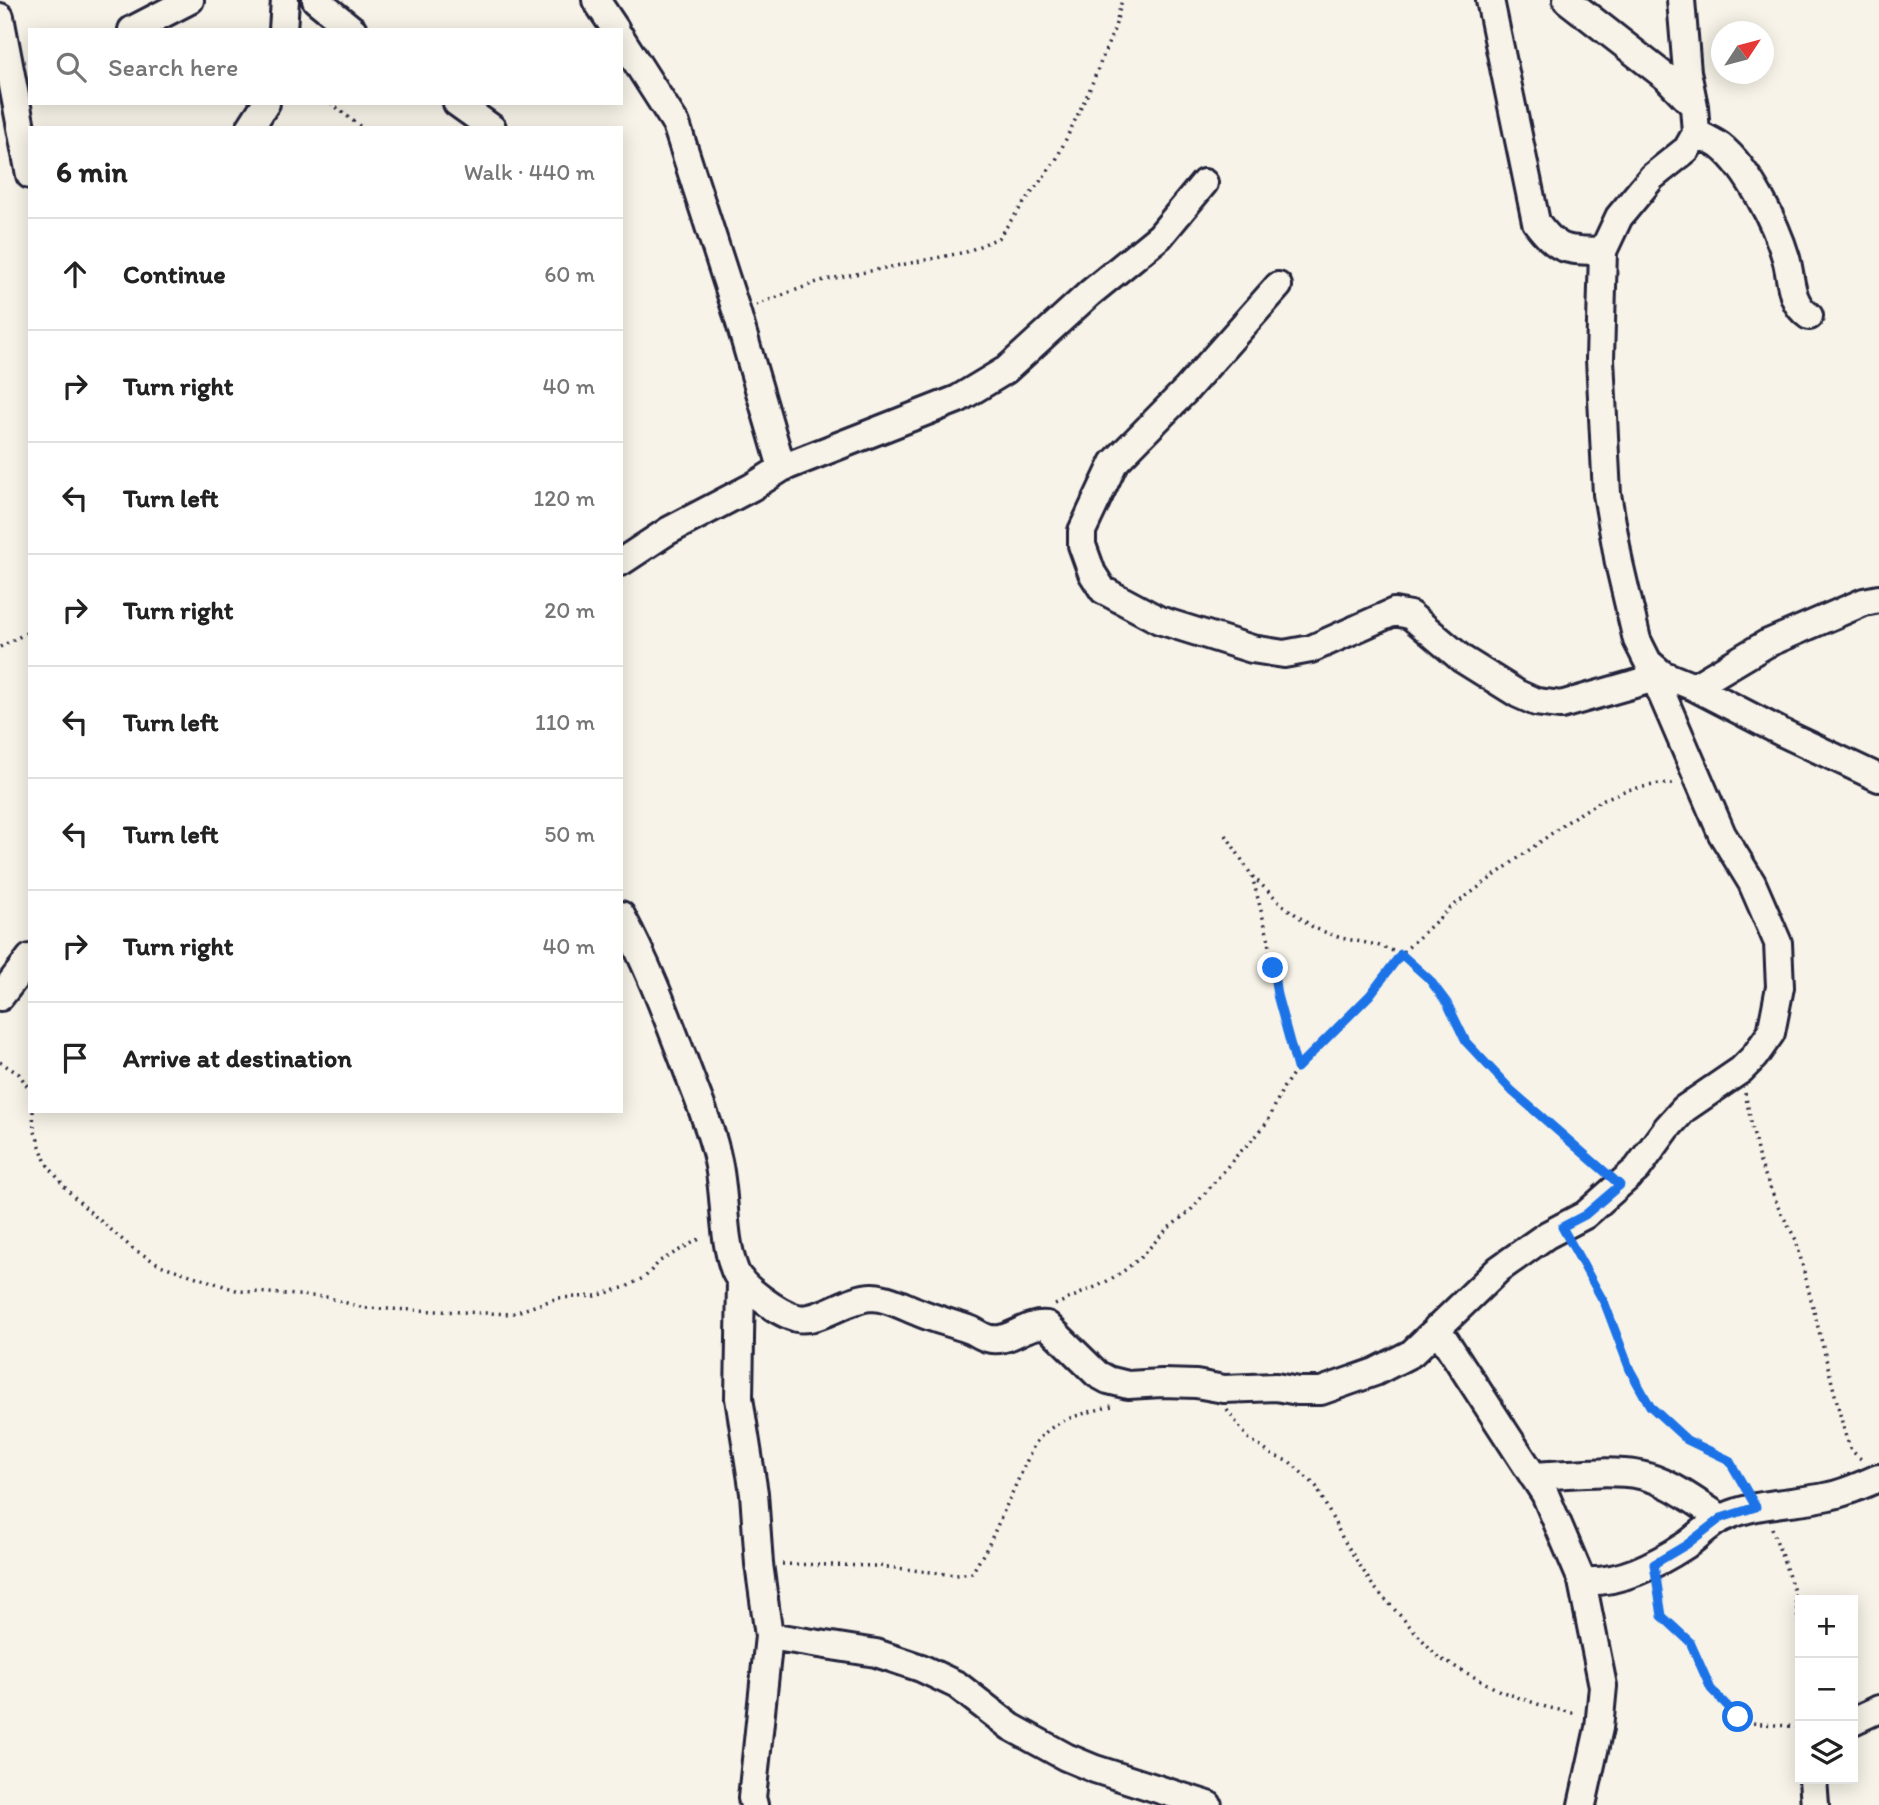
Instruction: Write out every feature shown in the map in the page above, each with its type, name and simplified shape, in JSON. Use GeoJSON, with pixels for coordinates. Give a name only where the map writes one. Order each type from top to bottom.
{"type":"FeatureCollection","features":[{"type":"Feature","properties":{"kind":"street"},"geometry":{"type":"LineString","coordinates":[[136,28],[190,0]]}},
{"type":"Feature","properties":{"kind":"street"},"geometry":{"type":"LineString","coordinates":[[283,28],[285,0]]}},
{"type":"Feature","properties":{"kind":"street"},"geometry":{"type":"LineString","coordinates":[[316,0],[351,28]]}},
{"type":"Feature","properties":{"kind":"street"},"geometry":{"type":"LineString","coordinates":[[596,0],[615,28]]}},
{"type":"Feature","properties":{"kind":"street"},"geometry":{"type":"LineString","coordinates":[[1490,0],[1536,222],[1550,241],[1569,250],[1603,251]]}},
{"type":"Feature","properties":{"kind":"street"},"geometry":{"type":"LineString","coordinates":[[1567,0],[1667,78],[1695,119],[1749,181],[1772,224],[1785,257],[1793,297],[1799,309],[1809,316]]}},
{"type":"Feature","properties":{"kind":"street"},"geometry":{"type":"LineString","coordinates":[[623,919],[654,980],[701,1106],[718,1162],[736,1273],[750,1291],[785,1314],[799,1319],[810,1318],[851,1301],[872,1297],[892,1301],[988,1338],[1000,1340],[1028,1327],[1047,1325],[1097,1374],[1128,1385],[1162,1383],[1224,1389],[1276,1387],[1321,1391],[1375,1371],[1412,1353],[1499,1269],[1585,1215],[1620,1185],[1637,1169],[1684,1109],[1754,1058],[1771,1033],[1780,987],[1778,943],[1752,883],[1723,834],[1637,640],[1619,563],[1607,494],[1600,359],[1603,251],[1619,216],[1652,177],[1687,149],[1695,119],[1687,72],[1681,0]]}},
{"type":"Feature","properties":{"kind":"street"},"geometry":{"type":"LineString","coordinates":[[0,17],[18,48],[28,151]]}},
{"type":"Feature","properties":{"kind":"street"},"geometry":{"type":"LineString","coordinates":[[623,41],[676,124],[737,313],[782,468]]}},
{"type":"Feature","properties":{"kind":"street"},"geometry":{"type":"LineString","coordinates":[[251,126],[265,105]]}},
{"type":"Feature","properties":{"kind":"street"},"geometry":{"type":"LineString","coordinates":[[460,105],[489,126]]}},
{"type":"Feature","properties":{"kind":"street"},"geometry":{"type":"LineString","coordinates":[[623,561],[668,531],[752,487],[782,468],[958,400],[1006,370],[1090,293],[1160,236],[1203,183]]}},
{"type":"Feature","properties":{"kind":"street"},"geometry":{"type":"LineString","coordinates":[[1278,286],[1185,391],[1114,463],[1082,531],[1082,545],[1092,573],[1103,590],[1158,620],[1252,649],[1284,654],[1311,649],[1394,612],[1409,615],[1462,659],[1518,694],[1536,702],[1561,705],[1652,670],[1694,687],[1879,778]]}},
{"type":"Feature","properties":{"kind":"street"},"geometry":{"type":"LineString","coordinates":[[1694,687],[1766,644],[1864,601],[1879,599]]}},
{"type":"Feature","properties":{"kind":"street"},"geometry":{"type":"LineString","coordinates":[[0,997],[28,961]]}},
{"type":"Feature","properties":{"kind":"street"},"geometry":{"type":"LineString","coordinates":[[741,1280],[739,1398],[754,1493],[759,1564],[769,1636],[752,1798],[754,1805]]}},
{"type":"Feature","properties":{"kind":"street"},"geometry":{"type":"LineString","coordinates":[[1437,1328],[1545,1494],[1582,1581],[1603,1686],[1600,1718],[1582,1805]]}},
{"type":"Feature","properties":{"kind":"street"},"geometry":{"type":"LineString","coordinates":[[1582,1581],[1599,1583],[1654,1564],[1686,1545],[1721,1518],[1760,1507],[1830,1496],[1874,1472]]}},
{"type":"Feature","properties":{"kind":"street"},"geometry":{"type":"LineString","coordinates":[[1532,1476],[1614,1473],[1640,1475],[1685,1495],[1721,1518]]}},
{"type":"Feature","properties":{"kind":"street"},"geometry":{"type":"LineString","coordinates":[[769,1636],[877,1653],[921,1668],[957,1685],[1003,1721],[1066,1757],[1208,1805]]}},
{"type":"Feature","properties":{"kind":"street"},"geometry":{"type":"LineString","coordinates":[[1858,1719],[1879,1709]]}},
{"type":"Feature","properties":{"kind":"street"},"geometry":{"type":"LineString","coordinates":[[1813,1784],[1815,1805]]}},
{"type":"Feature","properties":{"kind":"path"},"geometry":{"type":"LineString","coordinates":[[737,313],[820,281],[966,252],[998,238],[1056,160],[1089,91],[1115,27],[1122,0]]}},
{"type":"Feature","properties":{"kind":"path"},"geometry":{"type":"LineString","coordinates":[[333,105],[360,126]]}},
{"type":"Feature","properties":{"kind":"path"},"geometry":{"type":"LineString","coordinates":[[0,647],[28,632]]}},
{"type":"Feature","properties":{"kind":"path"},"geometry":{"type":"LineString","coordinates":[[1046,1310],[1121,1273],[1190,1211],[1268,1121],[1283,1087],[1297,1068],[1370,995],[1401,954],[1449,909],[1574,817],[1604,799],[1627,790],[1659,784],[1700,783]]}},
{"type":"Feature","properties":{"kind":"path"},"geometry":{"type":"LineString","coordinates":[[1226,835],[1252,876],[1283,906],[1314,928],[1401,954],[1429,979],[1447,1003],[1466,1042],[1512,1091],[1620,1185]]}},
{"type":"Feature","properties":{"kind":"path"},"geometry":{"type":"LineString","coordinates":[[1252,876],[1269,941],[1277,995],[1297,1068]]}},
{"type":"Feature","properties":{"kind":"path"},"geometry":{"type":"LineString","coordinates":[[0,1062],[19,1074],[28,1087]]}},
{"type":"Feature","properties":{"kind":"path"},"geometry":{"type":"LineString","coordinates":[[1741,1070],[1759,1160],[1778,1207],[1796,1240],[1844,1434],[1850,1450],[1874,1472]]}},
{"type":"Feature","properties":{"kind":"path"},"geometry":{"type":"LineString","coordinates":[[33,1113],[34,1129],[46,1163],[89,1212],[132,1248],[160,1265],[239,1291],[326,1297],[364,1308],[511,1314],[558,1298],[596,1296],[626,1287],[645,1277],[660,1261],[703,1237],[725,1216]]}},
{"type":"Feature","properties":{"kind":"path"},"geometry":{"type":"LineString","coordinates":[[1562,1227],[1605,1304],[1630,1370],[1650,1406],[1687,1440],[1729,1460],[1760,1507],[1795,1598]]}},
{"type":"Feature","properties":{"kind":"path"},"geometry":{"type":"LineString","coordinates":[[1208,1386],[1248,1438],[1272,1455],[1290,1462],[1316,1486],[1343,1539],[1373,1586],[1439,1658],[1500,1691],[1546,1707],[1600,1718]]}},
{"type":"Feature","properties":{"kind":"path"},"geometry":{"type":"LineString","coordinates":[[759,1564],[879,1566],[956,1575],[972,1573],[988,1546],[1040,1436],[1048,1429],[1084,1412],[1118,1404]]}},
{"type":"Feature","properties":{"kind":"path"},"geometry":{"type":"LineString","coordinates":[[1654,1564],[1662,1616],[1690,1642],[1711,1689],[1728,1709],[1751,1723],[1795,1727]]}},
{"type":"Feature","properties":{"kind":"route"},"geometry":{"type":"LineString","coordinates":[[1273,968],[1277,995],[1297,1068],[1370,995],[1401,954],[1429,979],[1447,1003],[1466,1042],[1512,1091],[1620,1185],[1585,1215],[1562,1227],[1605,1304],[1630,1370],[1650,1406],[1687,1440],[1729,1460],[1756,1507],[1721,1518],[1686,1545],[1654,1564],[1662,1616],[1690,1642],[1711,1689],[1738,1717]]}}]}
